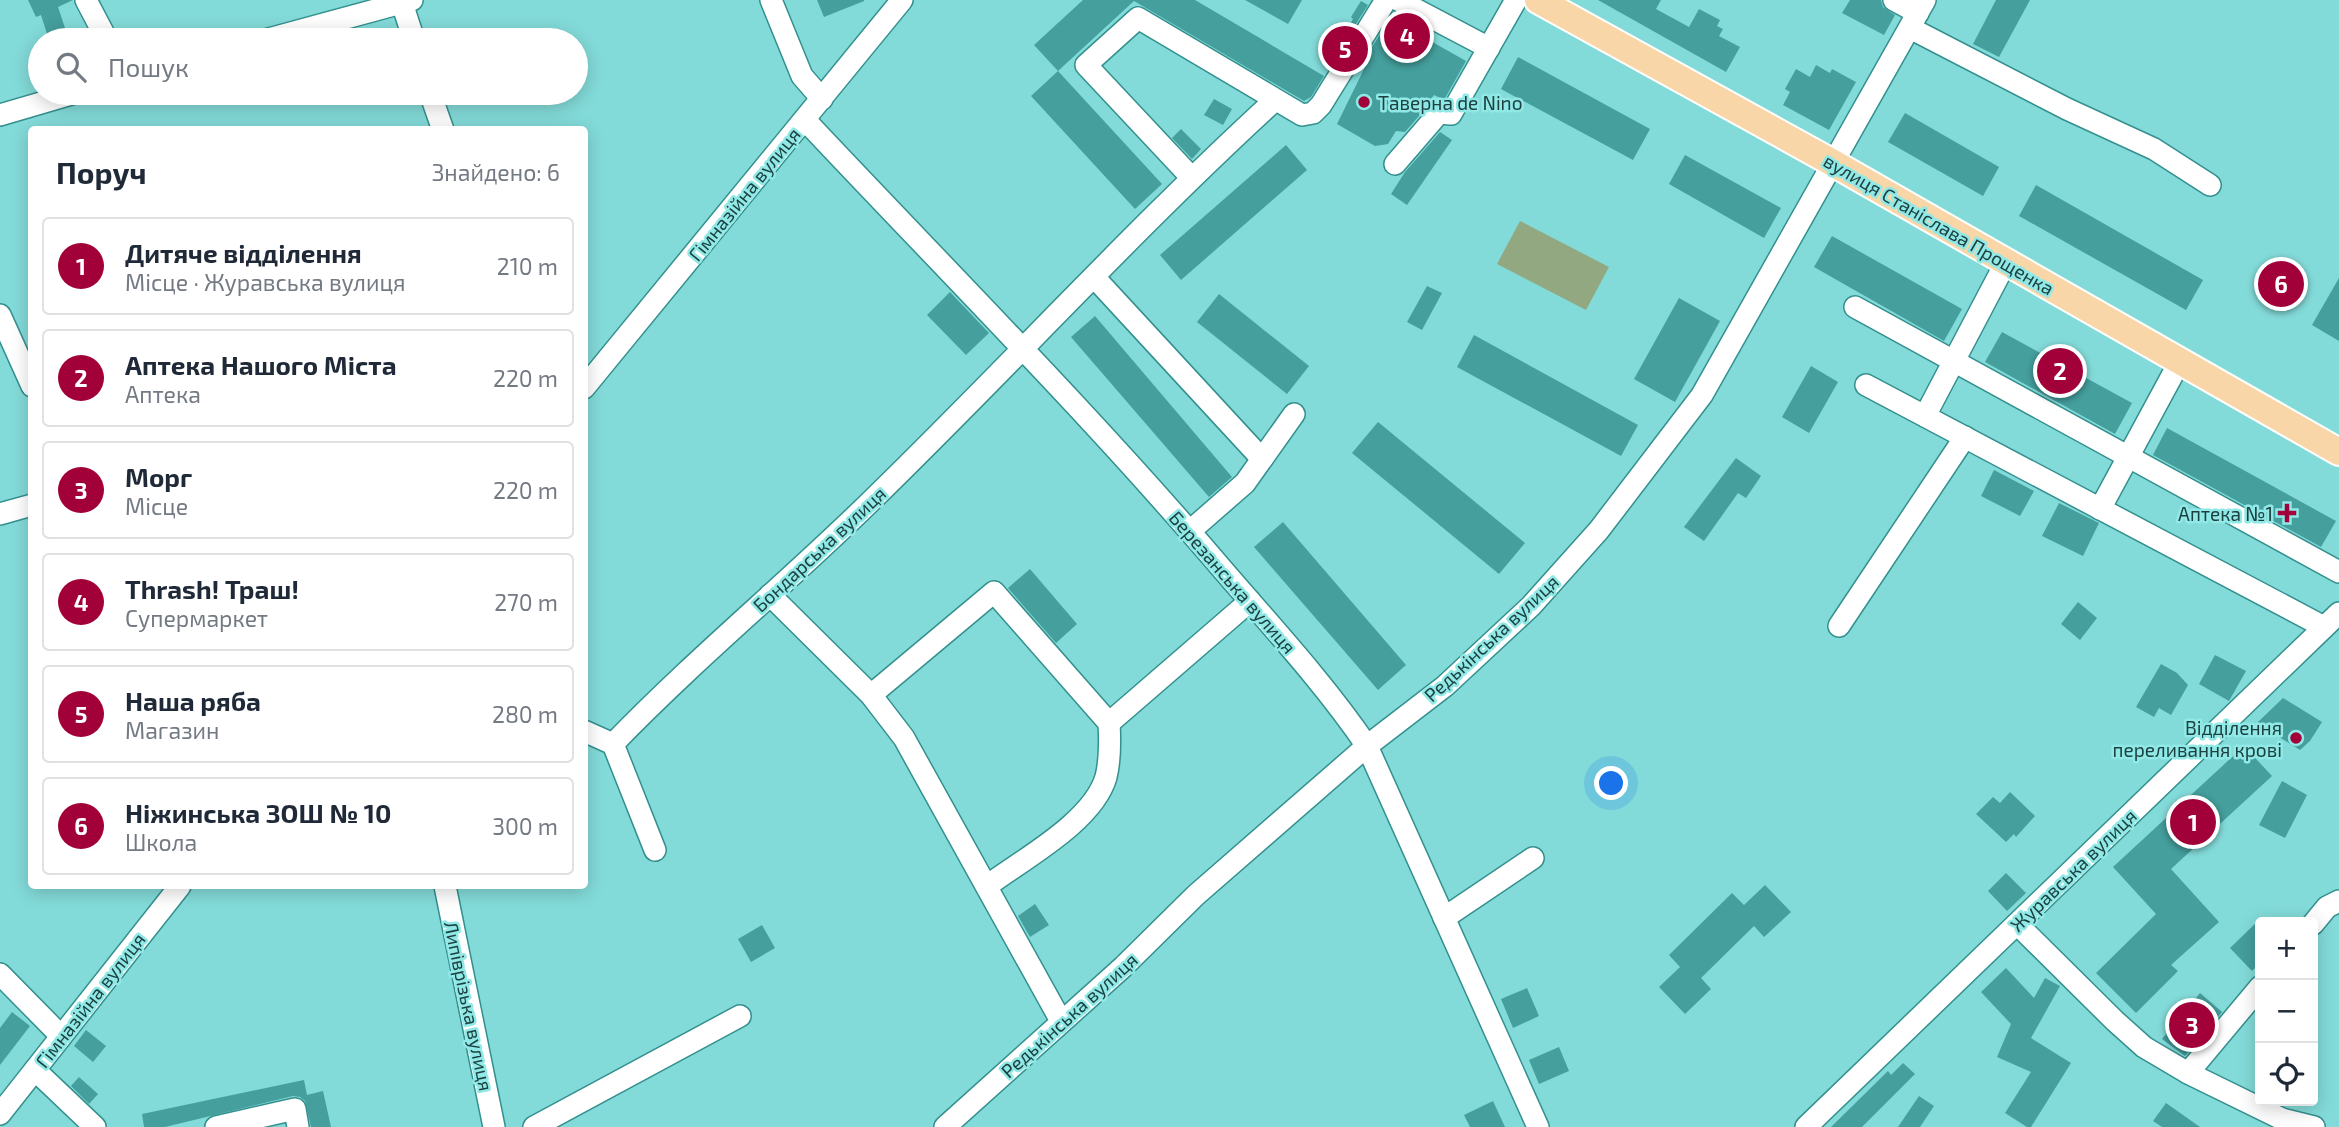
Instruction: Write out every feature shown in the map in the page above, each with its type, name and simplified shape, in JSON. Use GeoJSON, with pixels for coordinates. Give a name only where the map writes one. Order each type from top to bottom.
{"type":"FeatureCollection","features":[{"type":"Feature","properties":{"kind":"main road","name":"вулиця Станіслава Прощенка"},"geometry":{"type":"LineString","coordinates":[[1538,0],[1833,163],[2339,452]]}},
{"type":"Feature","properties":{"kind":"street"},"geometry":{"type":"LineString","coordinates":[[86,0],[101,28]]}},
{"type":"Feature","properties":{"kind":"street"},"geometry":{"type":"LineString","coordinates":[[771,0],[802,76],[822,99]]}},
{"type":"Feature","properties":{"kind":"street","name":"Гімназійна вулиця"},"geometry":{"type":"LineString","coordinates":[[588,383],[902,0]]}},
{"type":"Feature","properties":{"kind":"street"},"geometry":{"type":"LineString","coordinates":[[1191,177],[1086,65],[1138,18],[1302,115],[1313,113],[1321,105],[1385,0]]}},
{"type":"Feature","properties":{"kind":"street"},"geometry":{"type":"LineString","coordinates":[[1398,0],[1489,48]]}},
{"type":"Feature","properties":{"kind":"street"},"geometry":{"type":"LineString","coordinates":[[1395,164],[1439,113],[1451,114],[1516,0]]}},
{"type":"Feature","properties":{"kind":"street"},"geometry":{"type":"LineString","coordinates":[[1894,0],[2067,110],[2154,149],[2210,185]]}},
{"type":"Feature","properties":{"kind":"street"},"geometry":{"type":"LineString","coordinates":[[308,28],[405,1],[411,28]]}},
{"type":"Feature","properties":{"kind":"street","name":"Редькінська вулиця"},"geometry":{"type":"LineString","coordinates":[[945,1127],[1123,967],[1196,895],[1367,746],[1445,686],[1531,606],[1599,530],[1702,395],[1918,14]]}},
{"type":"Feature","properties":{"kind":"street","name":"Бондарська вулиця"},"geometry":{"type":"LineString","coordinates":[[612,744],[652,703],[866,506],[1023,351],[1191,177],[1275,100]]}},
{"type":"Feature","properties":{"kind":"street"},"geometry":{"type":"LineString","coordinates":[[0,115],[34,105]]}},
{"type":"Feature","properties":{"kind":"street"},"geometry":{"type":"LineString","coordinates":[[434,105],[442,126]]}},
{"type":"Feature","properties":{"kind":"street","name":"Березанська вулиця"},"geometry":{"type":"LineString","coordinates":[[805,120],[1190,531],[1343,711],[1367,746],[1538,1127]]}},
{"type":"Feature","properties":{"kind":"street"},"geometry":{"type":"LineString","coordinates":[[1925,416],[2006,262]]}},
{"type":"Feature","properties":{"kind":"street"},"geometry":{"type":"LineString","coordinates":[[1094,277],[1262,459]]}},
{"type":"Feature","properties":{"kind":"street"},"geometry":{"type":"LineString","coordinates":[[1855,307],[2339,572]]}},
{"type":"Feature","properties":{"kind":"street"},"geometry":{"type":"LineString","coordinates":[[0,315],[28,377]]}},
{"type":"Feature","properties":{"kind":"street"},"geometry":{"type":"LineString","coordinates":[[2100,509],[2180,361]]}},
{"type":"Feature","properties":{"kind":"street"},"geometry":{"type":"LineString","coordinates":[[1866,384],[2100,509],[2332,620]]}},
{"type":"Feature","properties":{"kind":"street"},"geometry":{"type":"LineString","coordinates":[[1190,531],[1245,483],[1294,414]]}},
{"type":"Feature","properties":{"kind":"street"},"geometry":{"type":"LineString","coordinates":[[1839,626],[1965,437]]}},
{"type":"Feature","properties":{"kind":"street"},"geometry":{"type":"LineString","coordinates":[[0,514],[28,506]]}},
{"type":"Feature","properties":{"kind":"street"},"geometry":{"type":"LineString","coordinates":[[871,695],[994,592],[1109,723],[1106,778],[1094,802],[1080,820],[986,886]]}},
{"type":"Feature","properties":{"kind":"street"},"geometry":{"type":"LineString","coordinates":[[770,595],[871,695],[904,738],[1061,1021]]}},
{"type":"Feature","properties":{"kind":"street"},"geometry":{"type":"LineString","coordinates":[[1109,723],[1250,601]]}},
{"type":"Feature","properties":{"kind":"street","name":"Журавська вулиця"},"geometry":{"type":"LineString","coordinates":[[1806,1127],[2332,620]]}},
{"type":"Feature","properties":{"kind":"street"},"geometry":{"type":"LineString","coordinates":[[588,733],[612,744],[655,850]]}},
{"type":"Feature","properties":{"kind":"street"},"geometry":{"type":"LineString","coordinates":[[1444,918],[1534,858]]}},
{"type":"Feature","properties":{"kind":"street","name":"Гімназійна вулиця"},"geometry":{"type":"LineString","coordinates":[[0,1114],[178,889]]}},
{"type":"Feature","properties":{"kind":"street","name":"Липіврізька вулиця"},"geometry":{"type":"LineString","coordinates":[[446,889],[494,1127]]}},
{"type":"Feature","properties":{"kind":"street"},"geometry":{"type":"LineString","coordinates":[[2318,918],[2327,907],[2339,901]]}},
{"type":"Feature","properties":{"kind":"street"},"geometry":{"type":"LineString","coordinates":[[2017,924],[2144,1046],[2189,1073],[2282,1119],[2314,1127]]}},
{"type":"Feature","properties":{"kind":"street"},"geometry":{"type":"LineString","coordinates":[[0,974],[61,1037]]}},
{"type":"Feature","properties":{"kind":"street"},"geometry":{"type":"LineString","coordinates":[[2189,1073],[2255,993]]}},
{"type":"Feature","properties":{"kind":"street"},"geometry":{"type":"LineString","coordinates":[[534,1127],[740,1016]]}},
{"type":"Feature","properties":{"kind":"street"},"geometry":{"type":"LineString","coordinates":[[35,1070],[95,1127]]}},
{"type":"Feature","properties":{"kind":"street"},"geometry":{"type":"LineString","coordinates":[[225,1126],[295,1109],[298,1127]]}},
{"type":"Feature","properties":{"kind":"green space"},"geometry":{"type":"Polygon","coordinates":[[[1520,221],[1609,267],[1586,310],[1497,264],[1520,221]]]}},
{"type":"Feature","properties":{"kind":"building"},"geometry":{"type":"Polygon","coordinates":[[[28,0],[73,0],[58,7],[65,28],[45,28],[41,15],[36,17],[28,0]]]}},
{"type":"Feature","properties":{"kind":"building"},"geometry":{"type":"Polygon","coordinates":[[[817,0],[864,0],[864,1],[824,17],[817,0]]]}},
{"type":"Feature","properties":{"kind":"building"},"geometry":{"type":"Polygon","coordinates":[[[1083,0],[1195,0],[1324,76],[1311,97],[1304,101],[1134,1],[1058,71],[1034,45],[1083,0]]]}},
{"type":"Feature","properties":{"kind":"building"},"geometry":{"type":"Polygon","coordinates":[[[1245,0],[1302,0],[1288,24],[1245,0]]]}},
{"type":"Feature","properties":{"kind":"building"},"geometry":{"type":"Polygon","coordinates":[[[1598,0],[1661,0],[1656,9],[1689,27],[1699,9],[1720,20],[1717,26],[1723,29],[1719,36],[1740,47],[1726,72],[1598,0]]]}},
{"type":"Feature","properties":{"kind":"building"},"geometry":{"type":"Polygon","coordinates":[[[1850,0],[1881,0],[1883,7],[1895,15],[1884,35],[1842,13],[1850,0]]]}},
{"type":"Feature","properties":{"kind":"building"},"geometry":{"type":"Polygon","coordinates":[[[1996,0],[2030,0],[1999,57],[1973,44],[1996,0]]]}},
{"type":"Feature","properties":{"kind":"building"},"geometry":{"type":"Polygon","coordinates":[[[1361,1],[1368,5],[1338,52],[1353,19],[1351,17],[1361,1]]]}},
{"type":"Feature","properties":{"kind":"building"},"geometry":{"type":"Polygon","coordinates":[[[1390,18],[1466,61],[1444,100],[1434,95],[1405,132],[1396,131],[1388,144],[1375,146],[1337,124],[1365,67],[1361,65],[1390,18]]]}},
{"type":"Feature","properties":{"kind":"building"},"geometry":{"type":"Polygon","coordinates":[[[1518,57],[1650,129],[1633,160],[1501,89],[1518,57]]]}},
{"type":"Feature","properties":{"kind":"building"},"geometry":{"type":"Polygon","coordinates":[[[1816,65],[1830,73],[1832,69],[1856,82],[1829,130],[1783,105],[1790,92],[1785,89],[1796,69],[1810,77],[1816,65]]]}},
{"type":"Feature","properties":{"kind":"building"},"geometry":{"type":"Polygon","coordinates":[[[1058,71],[1162,184],[1135,209],[1031,96],[1058,71]]]}},
{"type":"Feature","properties":{"kind":"building"},"geometry":{"type":"Polygon","coordinates":[[[1214,99],[1232,109],[1223,125],[1204,115],[1214,99]]]}},
{"type":"Feature","properties":{"kind":"building"},"geometry":{"type":"Polygon","coordinates":[[[1905,113],[1999,167],[1983,196],[1888,142],[1905,113]]]}},
{"type":"Feature","properties":{"kind":"building"},"geometry":{"type":"Polygon","coordinates":[[[1181,129],[1201,149],[1192,159],[1172,138],[1181,129]]]}},
{"type":"Feature","properties":{"kind":"building"},"geometry":{"type":"Polygon","coordinates":[[[1440,132],[1452,140],[1407,205],[1391,194],[1405,172],[1440,132]]]}},
{"type":"Feature","properties":{"kind":"building"},"geometry":{"type":"Polygon","coordinates":[[[1286,145],[1307,170],[1181,280],[1160,255],[1286,145]]]}},
{"type":"Feature","properties":{"kind":"building"},"geometry":{"type":"Polygon","coordinates":[[[1685,155],[1781,208],[1764,238],[1669,184],[1685,155]]]}},
{"type":"Feature","properties":{"kind":"building"},"geometry":{"type":"Polygon","coordinates":[[[2036,185],[2203,280],[2186,310],[2019,216],[2036,185]]]}},
{"type":"Feature","properties":{"kind":"building"},"geometry":{"type":"Polygon","coordinates":[[[1832,236],[1962,309],[1944,341],[1814,267],[1832,236]]]}},
{"type":"Feature","properties":{"kind":"building"},"geometry":{"type":"Polygon","coordinates":[[[2339,278],[2339,341],[2312,325],[2339,278]]]}},
{"type":"Feature","properties":{"kind":"building"},"geometry":{"type":"Polygon","coordinates":[[[1427,286],[1442,293],[1422,330],[1407,322],[1427,286]]]}},
{"type":"Feature","properties":{"kind":"building"},"geometry":{"type":"Polygon","coordinates":[[[950,292],[989,333],[966,355],[927,315],[950,292]]]}},
{"type":"Feature","properties":{"kind":"building"},"geometry":{"type":"Polygon","coordinates":[[[1219,294],[1309,366],[1287,394],[1197,322],[1219,294]]]}},
{"type":"Feature","properties":{"kind":"building"},"geometry":{"type":"Polygon","coordinates":[[[1679,298],[1720,321],[1675,402],[1634,379],[1679,298]]]}},
{"type":"Feature","properties":{"kind":"building"},"geometry":{"type":"Polygon","coordinates":[[[1095,316],[1232,477],[1209,497],[1071,337],[1095,316]]]}},
{"type":"Feature","properties":{"kind":"building"},"geometry":{"type":"Polygon","coordinates":[[[2002,332],[2132,403],[2115,434],[1985,362],[2002,332]]]}},
{"type":"Feature","properties":{"kind":"building"},"geometry":{"type":"Polygon","coordinates":[[[1474,335],[1638,425],[1621,456],[1457,367],[1474,335]]]}},
{"type":"Feature","properties":{"kind":"building"},"geometry":{"type":"Polygon","coordinates":[[[1811,366],[1838,382],[1809,433],[1782,417],[1811,366]]]}},
{"type":"Feature","properties":{"kind":"building"},"geometry":{"type":"Polygon","coordinates":[[[1378,422],[1525,543],[1499,574],[1352,453],[1378,422]]]}},
{"type":"Feature","properties":{"kind":"building"},"geometry":{"type":"Polygon","coordinates":[[[2167,428],[2336,521],[2321,547],[2153,455],[2167,428]]]}},
{"type":"Feature","properties":{"kind":"building"},"geometry":{"type":"Polygon","coordinates":[[[1736,458],[1761,476],[1746,498],[1738,493],[1704,541],[1684,527],[1736,458]]]}},
{"type":"Feature","properties":{"kind":"building"},"geometry":{"type":"Polygon","coordinates":[[[1994,470],[2034,491],[2020,516],[1981,496],[1994,470]]]}},
{"type":"Feature","properties":{"kind":"building"},"geometry":{"type":"Polygon","coordinates":[[[2059,503],[2099,523],[2083,556],[2042,536],[2059,503]]]}},
{"type":"Feature","properties":{"kind":"building"},"geometry":{"type":"Polygon","coordinates":[[[1283,522],[1406,665],[1378,690],[1254,547],[1283,522]]]}},
{"type":"Feature","properties":{"kind":"building"},"geometry":{"type":"Polygon","coordinates":[[[1030,569],[1077,624],[1056,643],[1008,588],[1030,569]]]}},
{"type":"Feature","properties":{"kind":"building"},"geometry":{"type":"Polygon","coordinates":[[[2078,602],[2097,618],[2080,640],[2061,624],[2078,602]]]}},
{"type":"Feature","properties":{"kind":"building"},"geometry":{"type":"Polygon","coordinates":[[[2215,655],[2246,671],[2229,701],[2199,684],[2215,655]]]}},
{"type":"Feature","properties":{"kind":"building"},"geometry":{"type":"Polygon","coordinates":[[[2161,664],[2177,673],[2188,685],[2171,715],[2159,708],[2154,717],[2136,707],[2161,664]]]}},
{"type":"Feature","properties":{"kind":"building","name":"Відділення переливання крові"},"geometry":{"type":"Polygon","coordinates":[[[2283,698],[2322,722],[2310,741],[2300,750],[2257,723],[2283,698]]]}},
{"type":"Feature","properties":{"kind":"building"},"geometry":{"type":"Polygon","coordinates":[[[2244,746],[2272,776],[2171,869],[2219,922],[2171,965],[2178,971],[2136,1013],[2096,973],[2156,914],[2113,867],[2244,746]]]}},
{"type":"Feature","properties":{"kind":"building"},"geometry":{"type":"Polygon","coordinates":[[[2282,781],[2307,795],[2285,838],[2259,825],[2282,781]]]}},
{"type":"Feature","properties":{"kind":"building"},"geometry":{"type":"Polygon","coordinates":[[[2010,792],[2035,816],[2016,837],[2014,834],[2006,842],[1976,814],[1993,797],[2000,803],[2010,792]]]}},
{"type":"Feature","properties":{"kind":"building"},"geometry":{"type":"Polygon","coordinates":[[[2006,873],[2026,893],[2007,911],[1988,891],[2006,873]]]}},
{"type":"Feature","properties":{"kind":"building"},"geometry":{"type":"Polygon","coordinates":[[[1765,885],[1791,912],[1764,937],[1754,926],[1701,978],[1711,989],[1685,1014],[1659,987],[1680,967],[1669,955],[1732,893],[1744,905],[1765,885]]]}},
{"type":"Feature","properties":{"kind":"building"},"geometry":{"type":"Polygon","coordinates":[[[1035,904],[1049,925],[1030,937],[1018,916],[1035,904]]]}},
{"type":"Feature","properties":{"kind":"building"},"geometry":{"type":"Polygon","coordinates":[[[2255,924],[2255,968],[2252,971],[2230,948],[2255,924]]]}},
{"type":"Feature","properties":{"kind":"building"},"geometry":{"type":"Polygon","coordinates":[[[762,925],[775,948],[751,962],[738,939],[762,925]]]}},
{"type":"Feature","properties":{"kind":"building"},"geometry":{"type":"Polygon","coordinates":[[[2006,968],[2034,998],[2045,978],[2060,986],[2031,1038],[2071,1063],[2031,1127],[2005,1113],[2031,1072],[1997,1057],[2011,1024],[1981,992],[2006,968]]]}},
{"type":"Feature","properties":{"kind":"building"},"geometry":{"type":"Polygon","coordinates":[[[1527,988],[1539,1016],[1513,1028],[1501,999],[1527,988]]]}},
{"type":"Feature","properties":{"kind":"building"},"geometry":{"type":"Polygon","coordinates":[[[2200,993],[2222,1012],[2185,1056],[2162,1039],[2200,993]]]}},
{"type":"Feature","properties":{"kind":"building"},"geometry":{"type":"Polygon","coordinates":[[[12,1012],[30,1026],[0,1065],[0,1028],[12,1012]]]}},
{"type":"Feature","properties":{"kind":"building"},"geometry":{"type":"Polygon","coordinates":[[[86,1030],[106,1046],[93,1062],[74,1046],[86,1030]]]}},
{"type":"Feature","properties":{"kind":"building"},"geometry":{"type":"Polygon","coordinates":[[[1559,1047],[1569,1071],[1539,1084],[1529,1060],[1559,1047]]]}},
{"type":"Feature","properties":{"kind":"building"},"geometry":{"type":"Polygon","coordinates":[[[1903,1063],[1915,1074],[1862,1127],[1831,1127],[1888,1071],[1891,1075],[1903,1063]]]}},
{"type":"Feature","properties":{"kind":"building"},"geometry":{"type":"Polygon","coordinates":[[[79,1077],[98,1094],[89,1104],[71,1086],[79,1077]]]}},
{"type":"Feature","properties":{"kind":"building"},"geometry":{"type":"Polygon","coordinates":[[[304,1080],[307,1095],[323,1091],[331,1127],[311,1127],[305,1101],[293,1096],[165,1127],[144,1127],[142,1114],[304,1080]]]}},
{"type":"Feature","properties":{"kind":"building"},"geometry":{"type":"Polygon","coordinates":[[[1919,1096],[1934,1106],[1920,1127],[1898,1127],[1919,1096]]]}},
{"type":"Feature","properties":{"kind":"building"},"geometry":{"type":"Polygon","coordinates":[[[1493,1101],[1505,1127],[1470,1127],[1464,1115],[1493,1101]]]}},
{"type":"Feature","properties":{"kind":"building"},"geometry":{"type":"Polygon","coordinates":[[[2166,1103],[2200,1127],[2162,1127],[2153,1121],[2166,1103]]]}},
{"type":"Feature","properties":{"kind":"place","name":"Thrash! Траш!"},"geometry":{"type":"Point","coordinates":[1407,36]}},
{"type":"Feature","properties":{"kind":"place","name":"Наша ряба"},"geometry":{"type":"Point","coordinates":[1345,49]}},
{"type":"Feature","properties":{"kind":"place","name":"Таверна de Nino"},"geometry":{"type":"Point","coordinates":[1364,102]}},
{"type":"Feature","properties":{"kind":"place","name":"Ніжинська ЗОШ № 10"},"geometry":{"type":"Point","coordinates":[2281,284]}},
{"type":"Feature","properties":{"kind":"place","name":"Аптека Нашого Міста"},"geometry":{"type":"Point","coordinates":[2060,371]}},
{"type":"Feature","properties":{"kind":"place","name":"Аптека №1"},"geometry":{"type":"Point","coordinates":[2287,513]}},
{"type":"Feature","properties":{"kind":"place","name":"Відділення переливання крові"},"geometry":{"type":"Point","coordinates":[2296,738]}},
{"type":"Feature","properties":{"kind":"place","name":"Дитяче відділення"},"geometry":{"type":"Point","coordinates":[2193,822]}},
{"type":"Feature","properties":{"kind":"place","name":"Морг"},"geometry":{"type":"Point","coordinates":[2192,1025]}}]}
